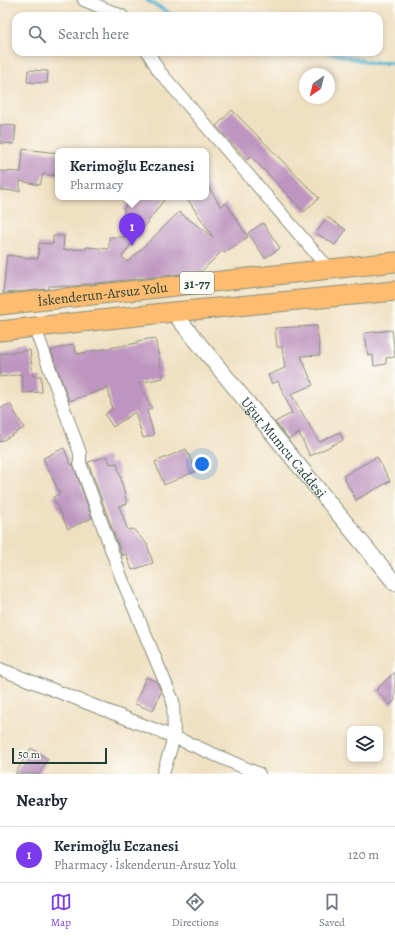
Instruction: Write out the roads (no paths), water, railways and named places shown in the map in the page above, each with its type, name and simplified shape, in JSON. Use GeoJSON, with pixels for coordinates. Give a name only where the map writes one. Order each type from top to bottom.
{"type":"FeatureCollection","features":[{"type":"Feature","properties":{"kind":"main road","name":"İskenderun-Arsuz Yolu"},"geometry":{"type":"LineString","coordinates":[[0,305],[395,262]]}},
{"type":"Feature","properties":{"kind":"main road","name":"İskenderun-Arsuz Yolu"},"geometry":{"type":"LineString","coordinates":[[0,332],[173,312],[395,291]]}},
{"type":"Feature","properties":{"kind":"street"},"geometry":{"type":"LineString","coordinates":[[84,0],[112,12]]}},
{"type":"Feature","properties":{"kind":"street"},"geometry":{"type":"LineString","coordinates":[[150,56],[159,71],[329,269]]}},
{"type":"Feature","properties":{"kind":"street","name":"Uğur Mumcu Caddesi"},"geometry":{"type":"LineString","coordinates":[[173,312],[395,583]]}},
{"type":"Feature","properties":{"kind":"street"},"geometry":{"type":"LineString","coordinates":[[35,328],[80,453],[80,463],[122,579],[172,701],[174,737],[163,774]]}},
{"type":"Feature","properties":{"kind":"street"},"geometry":{"type":"LineString","coordinates":[[0,669],[174,737],[259,774]]}},
{"type":"Feature","properties":{"kind":"waterway"},"geometry":{"type":"LineString","coordinates":[[147,0],[167,12]]}},
{"type":"Feature","properties":{"kind":"waterway"},"geometry":{"type":"LineString","coordinates":[[344,56],[371,63],[395,63]]}},
{"type":"Feature","properties":{"kind":"place","name":"Kerimoğlu Eczanesi"},"geometry":{"type":"Point","coordinates":[132,246]}}]}
